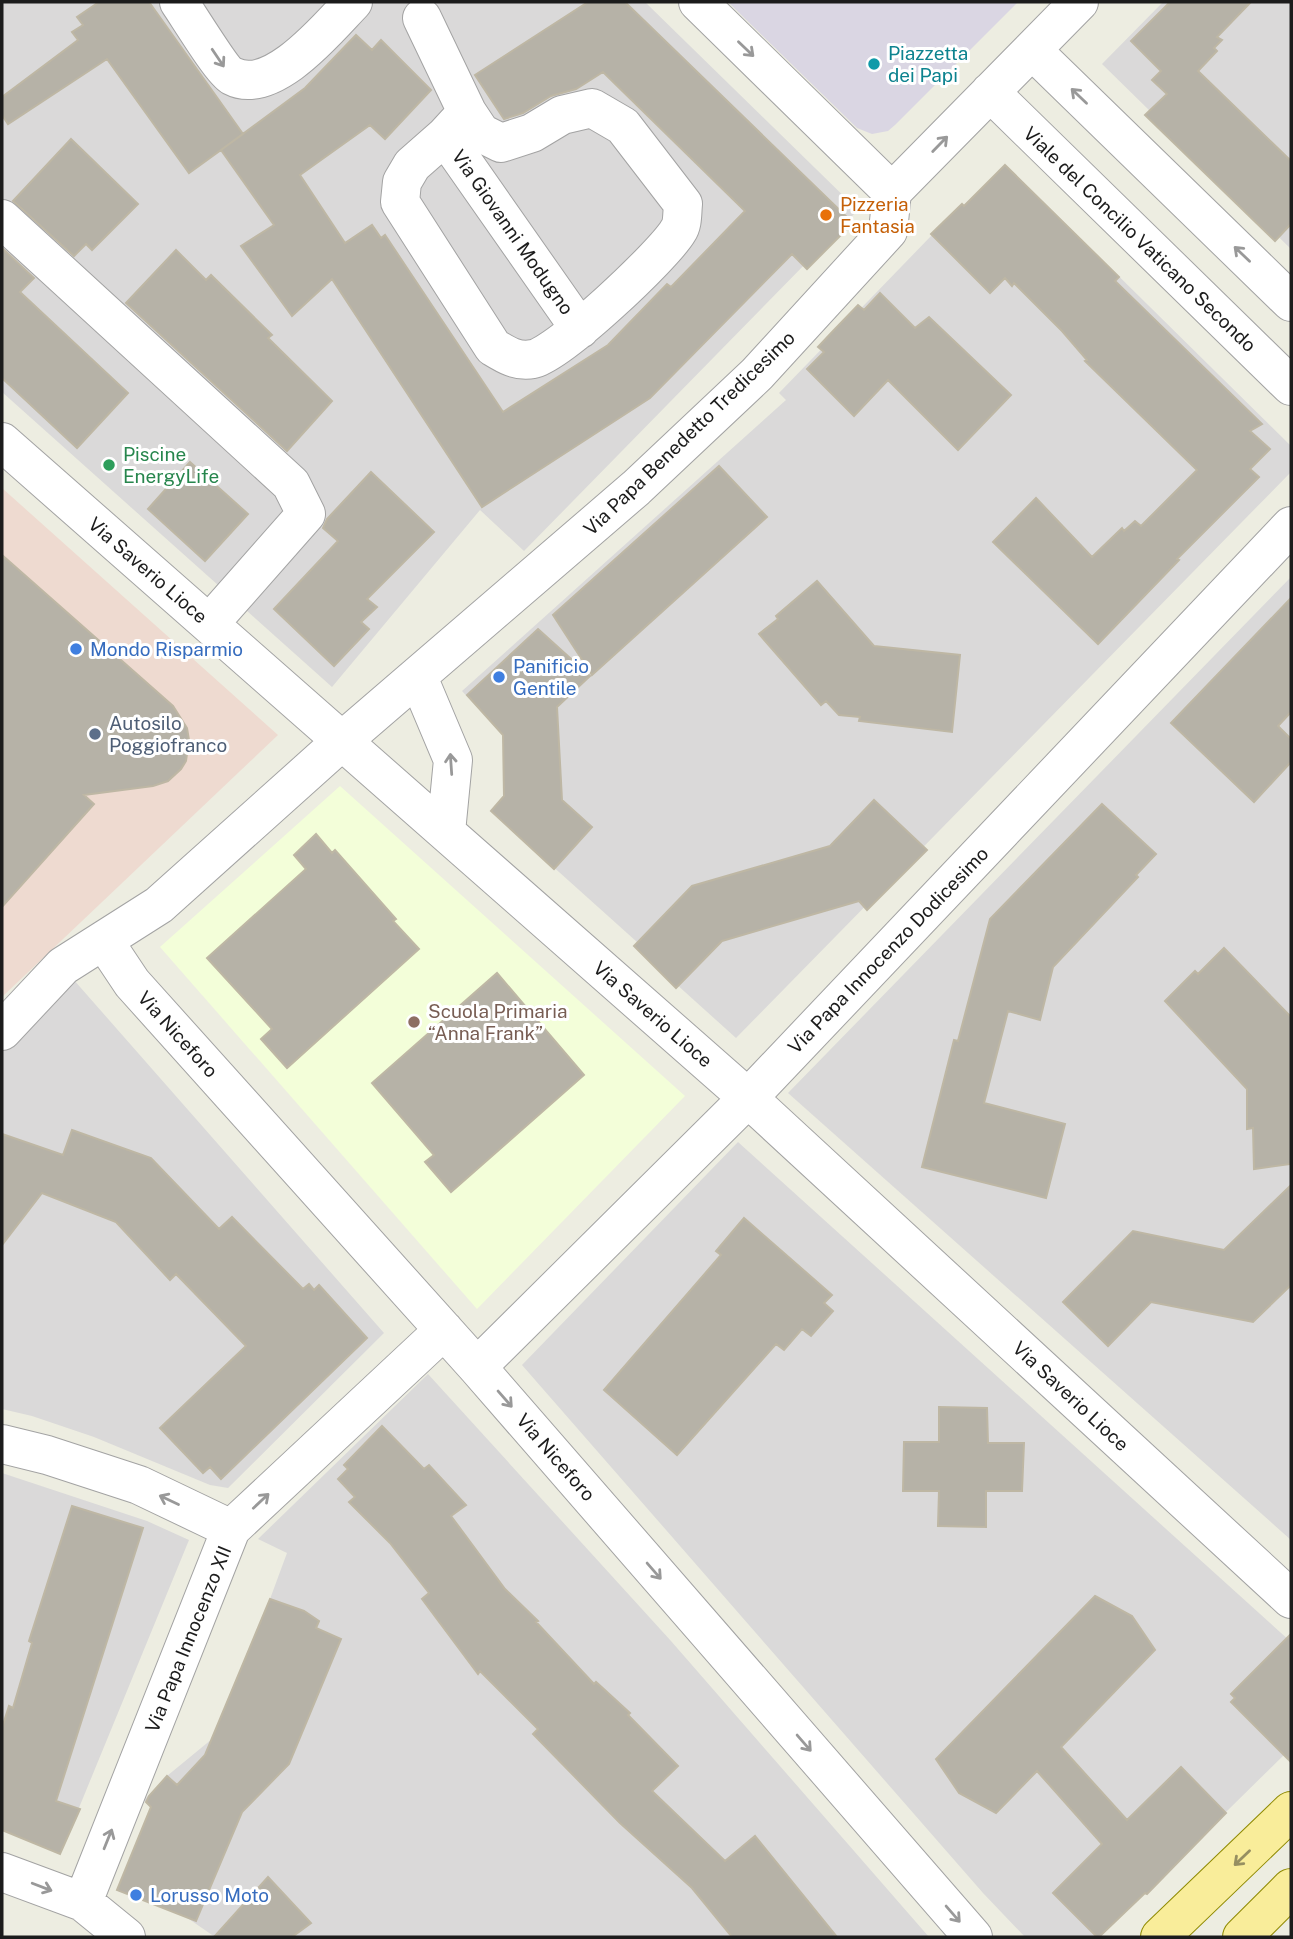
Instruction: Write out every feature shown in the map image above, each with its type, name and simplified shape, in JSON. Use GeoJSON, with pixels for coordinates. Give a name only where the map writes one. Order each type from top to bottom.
{"type":"FeatureCollection","features":[{"type":"Feature","properties":{"kind":"main road"},"geometry":{"type":"LineString","coordinates":[[1160,1937],[1291,1811]]}},
{"type":"Feature","properties":{"kind":"main road"},"geometry":{"type":"LineString","coordinates":[[1241,1937],[1291,1888]]}},
{"type":"Feature","properties":{"kind":"street"},"geometry":{"type":"LineString","coordinates":[[179,2],[230,76],[250,82],[275,74],[314,42],[353,2]]}},
{"type":"Feature","properties":{"kind":"street"},"geometry":{"type":"LineString","coordinates":[[698,2],[892,192],[1079,2]]}},
{"type":"Feature","properties":{"kind":"street","name":"Via Giovanni Modugno"},"geometry":{"type":"LineString","coordinates":[[420,7],[456,124],[580,329]]}},
{"type":"Feature","properties":{"kind":"street"},"geometry":{"type":"LineString","coordinates":[[1032,50],[1291,302]]}},
{"type":"Feature","properties":{"kind":"street","name":"Viale del Concilio Vaticano Secondo"},"geometry":{"type":"LineString","coordinates":[[990,93],[1291,386]]}},
{"type":"Feature","properties":{"kind":"street","name":"Via Giovanni Modugno"},"geometry":{"type":"LineString","coordinates":[[592,108],[623,126],[683,204],[680,228],[666,248],[580,329],[535,359],[512,359],[493,347],[400,202],[402,182],[412,165],[456,124],[501,143],[532,134],[562,115],[592,108]]}},
{"type":"Feature","properties":{"kind":"street","name":"Via Papa Benedetto Tredicesimo"},"geometry":{"type":"LineString","coordinates":[[342,741],[636,488],[757,374],[888,231],[892,192]]}},
{"type":"Feature","properties":{"kind":"street"},"geometry":{"type":"LineString","coordinates":[[2,219],[291,484],[306,514],[209,624]]}},
{"type":"Feature","properties":{"kind":"street","name":"Via Saverio Lioce"},"geometry":{"type":"LineString","coordinates":[[2,442],[748,1098],[1291,1599]]}},
{"type":"Feature","properties":{"kind":"street","name":"Via Papa Innocenzo Dodicesimo"},"geometry":{"type":"LineString","coordinates":[[477,1367],[748,1098],[1291,526]]}},
{"type":"Feature","properties":{"kind":"street"},"geometry":{"type":"LineString","coordinates":[[418,677],[453,760],[446,832]]}},
{"type":"Feature","properties":{"kind":"street"},"geometry":{"type":"LineString","coordinates":[[2,1031],[63,966],[159,905],[342,741]]}},
{"type":"Feature","properties":{"kind":"street","name":"Via Niceforo"},"geometry":{"type":"LineString","coordinates":[[104,941],[132,983],[477,1367],[973,1937]]}},
{"type":"Feature","properties":{"kind":"street","name":"Via Papa Innocenzo XII"},"geometry":{"type":"LineString","coordinates":[[83,1902],[231,1529],[444,1330]]}},
{"type":"Feature","properties":{"kind":"street"},"geometry":{"type":"LineString","coordinates":[[2,1444],[47,1455],[139,1485],[231,1529]]}},
{"type":"Feature","properties":{"kind":"street"},"geometry":{"type":"LineString","coordinates":[[2,1871],[83,1902],[126,1937]]}},
{"type":"Feature","properties":{"kind":"shaded area"},"geometry":{"type":"Polygon","coordinates":[[[2,2],[645,2],[858,210],[524,551],[480,510],[332,687],[2,392],[2,2]]]}},
{"type":"Feature","properties":{"kind":"shaded area","name":"Piazzetta dei Papi"},"geometry":{"type":"Polygon","coordinates":[[[728,2],[1018,2],[895,125],[888,131],[872,134],[857,128],[728,2]]]}},
{"type":"Feature","properties":{"kind":"shaded area"},"geometry":{"type":"Polygon","coordinates":[[[1163,2],[1291,2],[1291,249],[1102,64],[1163,2]]]}},
{"type":"Feature","properties":{"kind":"shaded area"},"geometry":{"type":"Polygon","coordinates":[[[1006,165],[1291,446],[1291,472],[736,1038],[634,946],[637,942],[491,811],[504,796],[503,735],[462,691],[786,400],[779,393],[932,235],[1006,165]]]}},
{"type":"Feature","properties":{"kind":"shaded area"},"geometry":{"type":"Polygon","coordinates":[[[2,488],[278,735],[2,997],[2,488]]]}},
{"type":"Feature","properties":{"kind":"shaded area"},"geometry":{"type":"Polygon","coordinates":[[[1291,577],[1291,1540],[788,1093],[1291,577]]]}},
{"type":"Feature","properties":{"kind":"shaded area","name":"Scuola Primaria “Anna Frank”"},"geometry":{"type":"Polygon","coordinates":[[[340,786],[685,1096],[477,1309],[160,947],[340,786]]]}},
{"type":"Feature","properties":{"kind":"shaded area"},"geometry":{"type":"Polygon","coordinates":[[[66,971],[384,1333],[228,1488],[210,1485],[94,1437],[2,1409],[2,1050],[66,971]]]}},
{"type":"Feature","properties":{"kind":"shaded area"},"geometry":{"type":"Polygon","coordinates":[[[738,1142],[1291,1642],[1291,1748],[1099,1937],[1025,1937],[983,1893],[522,1365],[738,1142]]]}},
{"type":"Feature","properties":{"kind":"shaded area"},"geometry":{"type":"Polygon","coordinates":[[[428,1374],[671,1641],[929,1937],[215,1937],[186,1917],[117,1890],[151,1807],[144,1800],[167,1776],[212,1739],[270,1599],[287,1553],[258,1539],[428,1374]]]}},
{"type":"Feature","properties":{"kind":"shaded area"},"geometry":{"type":"Polygon","coordinates":[[[2,1473],[147,1521],[189,1540],[60,1854],[2,1830],[2,1473]]]}},
{"type":"Feature","properties":{"kind":"building"},"geometry":{"type":"Polygon","coordinates":[[[99,2],[149,2],[243,134],[189,173],[107,59],[8,124],[2,115],[2,97],[78,40],[72,32],[83,25],[77,17],[99,2]]]}},
{"type":"Feature","properties":{"kind":"building"},"geometry":{"type":"Polygon","coordinates":[[[588,2],[625,2],[853,223],[807,269],[792,254],[650,398],[482,507],[332,279],[292,316],[241,246],[274,225],[221,150],[305,88],[356,35],[372,50],[381,40],[431,90],[385,139],[370,125],[300,175],[345,243],[372,225],[381,238],[385,235],[503,412],[608,345],[667,284],[671,287],[745,211],[603,72],[576,89],[551,96],[523,113],[504,119],[475,75],[588,2]]]}},
{"type":"Feature","properties":{"kind":"building"},"geometry":{"type":"Polygon","coordinates":[[[1170,2],[1251,2],[1217,37],[1222,40],[1214,48],[1217,51],[1198,71],[1291,161],[1291,224],[1275,241],[1145,115],[1167,94],[1152,80],[1161,71],[1131,41],[1170,2]]]}},
{"type":"Feature","properties":{"kind":"building"},"geometry":{"type":"Polygon","coordinates":[[[71,139],[138,204],[92,250],[86,244],[74,256],[13,201],[71,139]]]}},
{"type":"Feature","properties":{"kind":"building"},"geometry":{"type":"Polygon","coordinates":[[[1005,165],[1119,277],[1115,281],[1262,424],[1250,431],[1270,449],[1250,469],[1259,477],[1177,559],[1179,560],[1098,644],[993,542],[1036,498],[1092,557],[1122,528],[1124,531],[1135,521],[1141,526],[1197,470],[1085,361],[1087,360],[1062,331],[1014,283],[1012,286],[1005,278],[990,293],[931,234],[1005,165]]]}},
{"type":"Feature","properties":{"kind":"building"},"geometry":{"type":"Polygon","coordinates":[[[2,248],[34,278],[20,292],[128,393],[77,448],[2,378],[2,248]]]}},
{"type":"Feature","properties":{"kind":"building"},"geometry":{"type":"Polygon","coordinates":[[[176,250],[206,280],[211,275],[272,335],[268,338],[332,401],[287,451],[126,303],[176,250]]]}},
{"type":"Feature","properties":{"kind":"building"},"geometry":{"type":"Polygon","coordinates":[[[880,293],[915,328],[929,317],[1011,395],[958,450],[888,380],[854,416],[807,369],[824,352],[818,347],[858,305],[864,310],[880,293]]]}},
{"type":"Feature","properties":{"kind":"building"},"geometry":{"type":"Polygon","coordinates":[[[190,462],[248,514],[205,561],[148,509],[190,462]]]}},
{"type":"Feature","properties":{"kind":"building"},"geometry":{"type":"Polygon","coordinates":[[[719,466],[767,517],[592,675],[553,615],[719,466]]]}},
{"type":"Feature","properties":{"kind":"building"},"geometry":{"type":"Polygon","coordinates":[[[371,472],[434,532],[367,599],[377,607],[361,622],[369,629],[334,666],[274,609],[338,541],[323,528],[327,519],[371,472]]]}},
{"type":"Feature","properties":{"kind":"building","name":"Autosilo Poggiofranco"},"geometry":{"type":"Polygon","coordinates":[[[2,555],[173,706],[187,728],[189,740],[186,761],[168,781],[153,786],[84,795],[94,804],[2,907],[2,555]]]}},
{"type":"Feature","properties":{"kind":"building"},"geometry":{"type":"Polygon","coordinates":[[[817,581],[874,646],[960,655],[952,732],[859,721],[860,717],[839,715],[826,701],[821,705],[759,634],[817,581]]]}},
{"type":"Feature","properties":{"kind":"building"},"geometry":{"type":"Polygon","coordinates":[[[1291,598],[1291,712],[1278,726],[1291,739],[1291,762],[1254,802],[1171,723],[1291,598]]]}},
{"type":"Feature","properties":{"kind":"building"},"geometry":{"type":"Polygon","coordinates":[[[538,629],[590,676],[557,707],[562,800],[592,827],[554,869],[491,811],[504,796],[503,735],[467,695],[538,629]]]}},
{"type":"Feature","properties":{"kind":"building"},"geometry":{"type":"Polygon","coordinates":[[[874,800],[927,850],[867,910],[859,901],[722,941],[676,988],[634,946],[692,886],[830,846],[874,800]]]}},
{"type":"Feature","properties":{"kind":"building"},"geometry":{"type":"Polygon","coordinates":[[[1102,804],[1156,854],[1136,875],[1138,877],[1053,967],[1040,1020],[1008,1011],[984,1103],[1065,1124],[1046,1198],[922,1167],[954,1040],[958,1041],[990,919],[1102,804]]]}},
{"type":"Feature","properties":{"kind":"building"},"geometry":{"type":"Polygon","coordinates":[[[316,834],[332,853],[335,850],[419,949],[287,1068],[261,1039],[272,1029],[207,958],[306,869],[294,855],[316,834]]]}},
{"type":"Feature","properties":{"kind":"building"},"geometry":{"type":"Polygon","coordinates":[[[1224,948],[1291,1017],[1291,1164],[1254,1169],[1253,1128],[1247,1129],[1247,1089],[1165,1001],[1195,971],[1198,974],[1224,948]]]}},
{"type":"Feature","properties":{"kind":"building"},"geometry":{"type":"Polygon","coordinates":[[[497,973],[584,1075],[451,1192],[425,1162],[434,1155],[372,1083],[497,973]]]}},
{"type":"Feature","properties":{"kind":"building"},"geometry":{"type":"Polygon","coordinates":[[[72,1130],[151,1158],[219,1229],[232,1217],[303,1289],[309,1284],[314,1290],[319,1285],[367,1338],[221,1479],[210,1467],[203,1473],[160,1428],[246,1346],[176,1274],[170,1280],[116,1222],[42,1193],[2,1245],[2,1134],[63,1155],[72,1130]]]}},
{"type":"Feature","properties":{"kind":"building"},"geometry":{"type":"Polygon","coordinates":[[[1291,1185],[1291,1285],[1253,1322],[1151,1302],[1108,1346],[1063,1302],[1133,1231],[1224,1250],[1291,1185]]]}},
{"type":"Feature","properties":{"kind":"building"},"geometry":{"type":"Polygon","coordinates":[[[744,1218],[832,1295],[824,1303],[833,1311],[811,1336],[802,1329],[784,1350],[776,1344],[677,1455],[604,1390],[721,1255],[716,1251],[744,1218]]]}},
{"type":"Feature","properties":{"kind":"building"},"geometry":{"type":"Polygon","coordinates":[[[939,1407],[987,1408],[988,1443],[1024,1443],[1022,1491],[986,1491],[986,1527],[938,1526],[939,1491],[903,1491],[904,1442],[939,1442],[939,1407]]]}},
{"type":"Feature","properties":{"kind":"building"},"geometry":{"type":"Polygon","coordinates":[[[382,1426],[424,1469],[429,1465],[466,1505],[451,1516],[505,1589],[538,1621],[536,1622],[594,1684],[596,1682],[630,1713],[628,1715],[678,1766],[652,1791],[725,1861],[755,1836],[837,1937],[732,1937],[692,1888],[620,1823],[533,1734],[538,1729],[480,1671],[478,1674],[422,1599],[429,1593],[390,1543],[349,1502],[355,1497],[338,1479],[348,1469],[344,1465],[382,1426]]]}},
{"type":"Feature","properties":{"kind":"building"},"geometry":{"type":"Polygon","coordinates":[[[72,1506],[143,1528],[56,1801],[80,1809],[60,1854],[2,1830],[2,1728],[9,1706],[13,1708],[32,1643],[29,1641],[72,1506]]]}},
{"type":"Feature","properties":{"kind":"building"},"geometry":{"type":"Polygon","coordinates":[[[1095,1596],[1132,1616],[1155,1650],[1061,1747],[1127,1820],[1181,1767],[1226,1813],[1147,1894],[1099,1937],[1053,1893],[1102,1844],[1037,1771],[996,1813],[959,1793],[936,1759],[1095,1596]]]}},
{"type":"Feature","properties":{"kind":"building"},"geometry":{"type":"Polygon","coordinates":[[[270,1599],[304,1611],[319,1621],[316,1628],[341,1639],[289,1764],[242,1812],[196,1921],[117,1890],[151,1807],[146,1802],[149,1796],[167,1776],[177,1785],[205,1755],[270,1599]]]}},
{"type":"Feature","properties":{"kind":"building"},"geometry":{"type":"Polygon","coordinates":[[[1291,1634],[1291,1762],[1231,1702],[1235,1698],[1231,1694],[1291,1634]]]}},
{"type":"Feature","properties":{"kind":"building"},"geometry":{"type":"Polygon","coordinates":[[[268,1877],[311,1923],[292,1937],[214,1937],[268,1877]]]}},
{"type":"Feature","properties":{"kind":"place","name":"Piazzetta dei Papi"},"geometry":{"type":"Point","coordinates":[874,64]}},
{"type":"Feature","properties":{"kind":"place","name":"Pizzeria Fantasia"},"geometry":{"type":"Point","coordinates":[826,215]}},
{"type":"Feature","properties":{"kind":"place","name":"Piscine EnergyLife"},"geometry":{"type":"Point","coordinates":[109,465]}},
{"type":"Feature","properties":{"kind":"place","name":"Mondo Risparmio"},"geometry":{"type":"Point","coordinates":[76,649]}},
{"type":"Feature","properties":{"kind":"place","name":"Panificio Gentile"},"geometry":{"type":"Point","coordinates":[499,677]}},
{"type":"Feature","properties":{"kind":"place","name":"Autosilo Poggiofranco"},"geometry":{"type":"Point","coordinates":[95,734]}},
{"type":"Feature","properties":{"kind":"place","name":"Scuola Primaria “Anna Frank”"},"geometry":{"type":"Point","coordinates":[414,1022]}},
{"type":"Feature","properties":{"kind":"place","name":"Lorusso Moto"},"geometry":{"type":"Point","coordinates":[136,1895]}}]}
